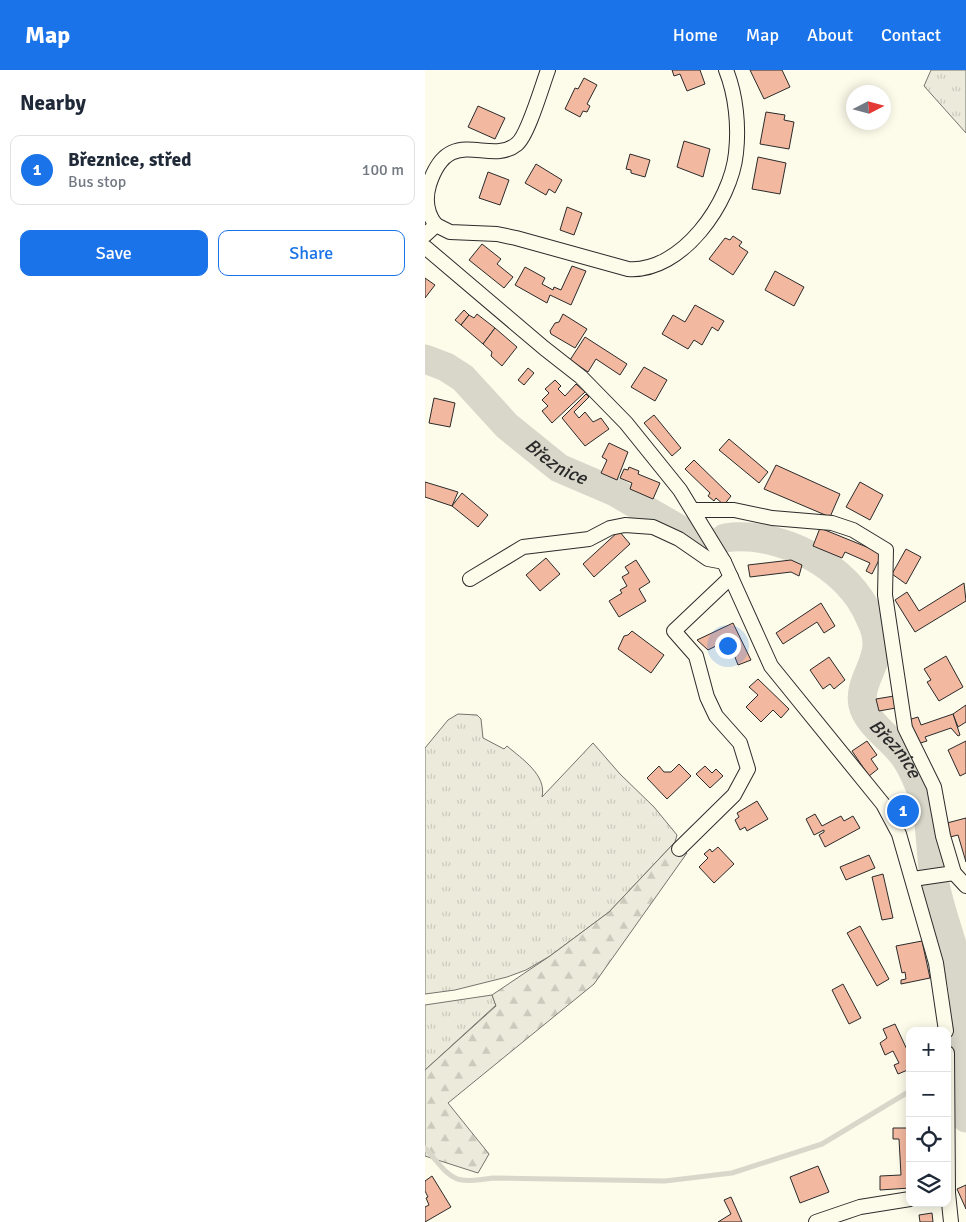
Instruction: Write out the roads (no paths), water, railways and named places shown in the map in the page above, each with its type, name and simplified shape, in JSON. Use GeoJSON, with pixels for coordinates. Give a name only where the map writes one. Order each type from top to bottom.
{"type":"FeatureCollection","features":[{"type":"Feature","properties":{"kind":"street"},"geometry":{"type":"LineString","coordinates":[[548,70],[525,130],[516,144],[504,150],[457,151],[444,158],[437,166],[430,182],[427,196],[429,214],[436,225],[450,232],[508,236],[627,269],[643,269],[670,259],[687,246],[714,211],[732,172],[736,153],[736,117],[733,90],[727,70]]}},
{"type":"Feature","properties":{"kind":"street"},"geometry":{"type":"LineString","coordinates":[[425,235],[436,225]]}},
{"type":"Feature","properties":{"kind":"street"},"geometry":{"type":"LineString","coordinates":[[425,247],[581,377],[626,423],[681,490],[724,562],[771,666],[883,804],[899,834],[919,878],[936,963],[945,1027]]}},
{"type":"Feature","properties":{"kind":"street"},"geometry":{"type":"LineString","coordinates":[[694,510],[734,510],[772,518],[832,524],[853,530],[885,550],[885,595],[905,728],[934,787],[948,874]]}},
{"type":"Feature","properties":{"kind":"street"},"geometry":{"type":"LineString","coordinates":[[470,579],[523,547],[580,540],[595,536],[609,528],[625,525],[653,527],[679,539],[708,559],[724,562]]}},
{"type":"Feature","properties":{"kind":"street"},"geometry":{"type":"LineString","coordinates":[[679,849],[734,795],[748,769],[740,743],[716,716],[707,697],[697,656],[673,631],[731,577]]}},
{"type":"Feature","properties":{"kind":"street"},"geometry":{"type":"LineString","coordinates":[[919,878],[948,874],[966,886]]}},
{"type":"Feature","properties":{"kind":"street"},"geometry":{"type":"LineString","coordinates":[[948,1117],[948,1162]]}},
{"type":"Feature","properties":{"kind":"street"},"geometry":{"type":"LineString","coordinates":[[816,1222],[860,1207],[906,1200]]}},
{"type":"Feature","properties":{"kind":"street"},"geometry":{"type":"LineString","coordinates":[[949,1207],[951,1222]]}},
{"type":"Feature","properties":{"kind":"waterway","name":"Březnice"},"geometry":{"type":"LineString","coordinates":[[425,359],[446,367],[463,378],[507,426],[559,468],[615,492],[691,536],[704,539]]}},
{"type":"Feature","properties":{"kind":"waterway","name":"Březnice"},"geometry":{"type":"LineString","coordinates":[[725,538],[746,537],[768,540],[790,546],[810,556],[846,582],[860,599],[873,624],[877,643],[875,659],[863,689],[863,705],[869,718],[904,756],[920,786],[927,808],[935,884],[963,990],[961,1070],[966,1118]]}},
{"type":"Feature","properties":{"kind":"waterway"},"geometry":{"type":"LineString","coordinates":[[935,883],[947,888]]}},
{"type":"Feature","properties":{"kind":"waterway"},"geometry":{"type":"LineString","coordinates":[[951,1073],[963,1069]]}},
{"type":"Feature","properties":{"kind":"waterway"},"geometry":{"type":"LineString","coordinates":[[425,1148],[447,1173],[460,1180],[493,1178],[665,1181],[732,1173],[822,1144],[906,1093]]}},
{"type":"Feature","properties":{"kind":"place","name":"Březnice, střed"},"geometry":{"type":"Point","coordinates":[903,811]}}]}
